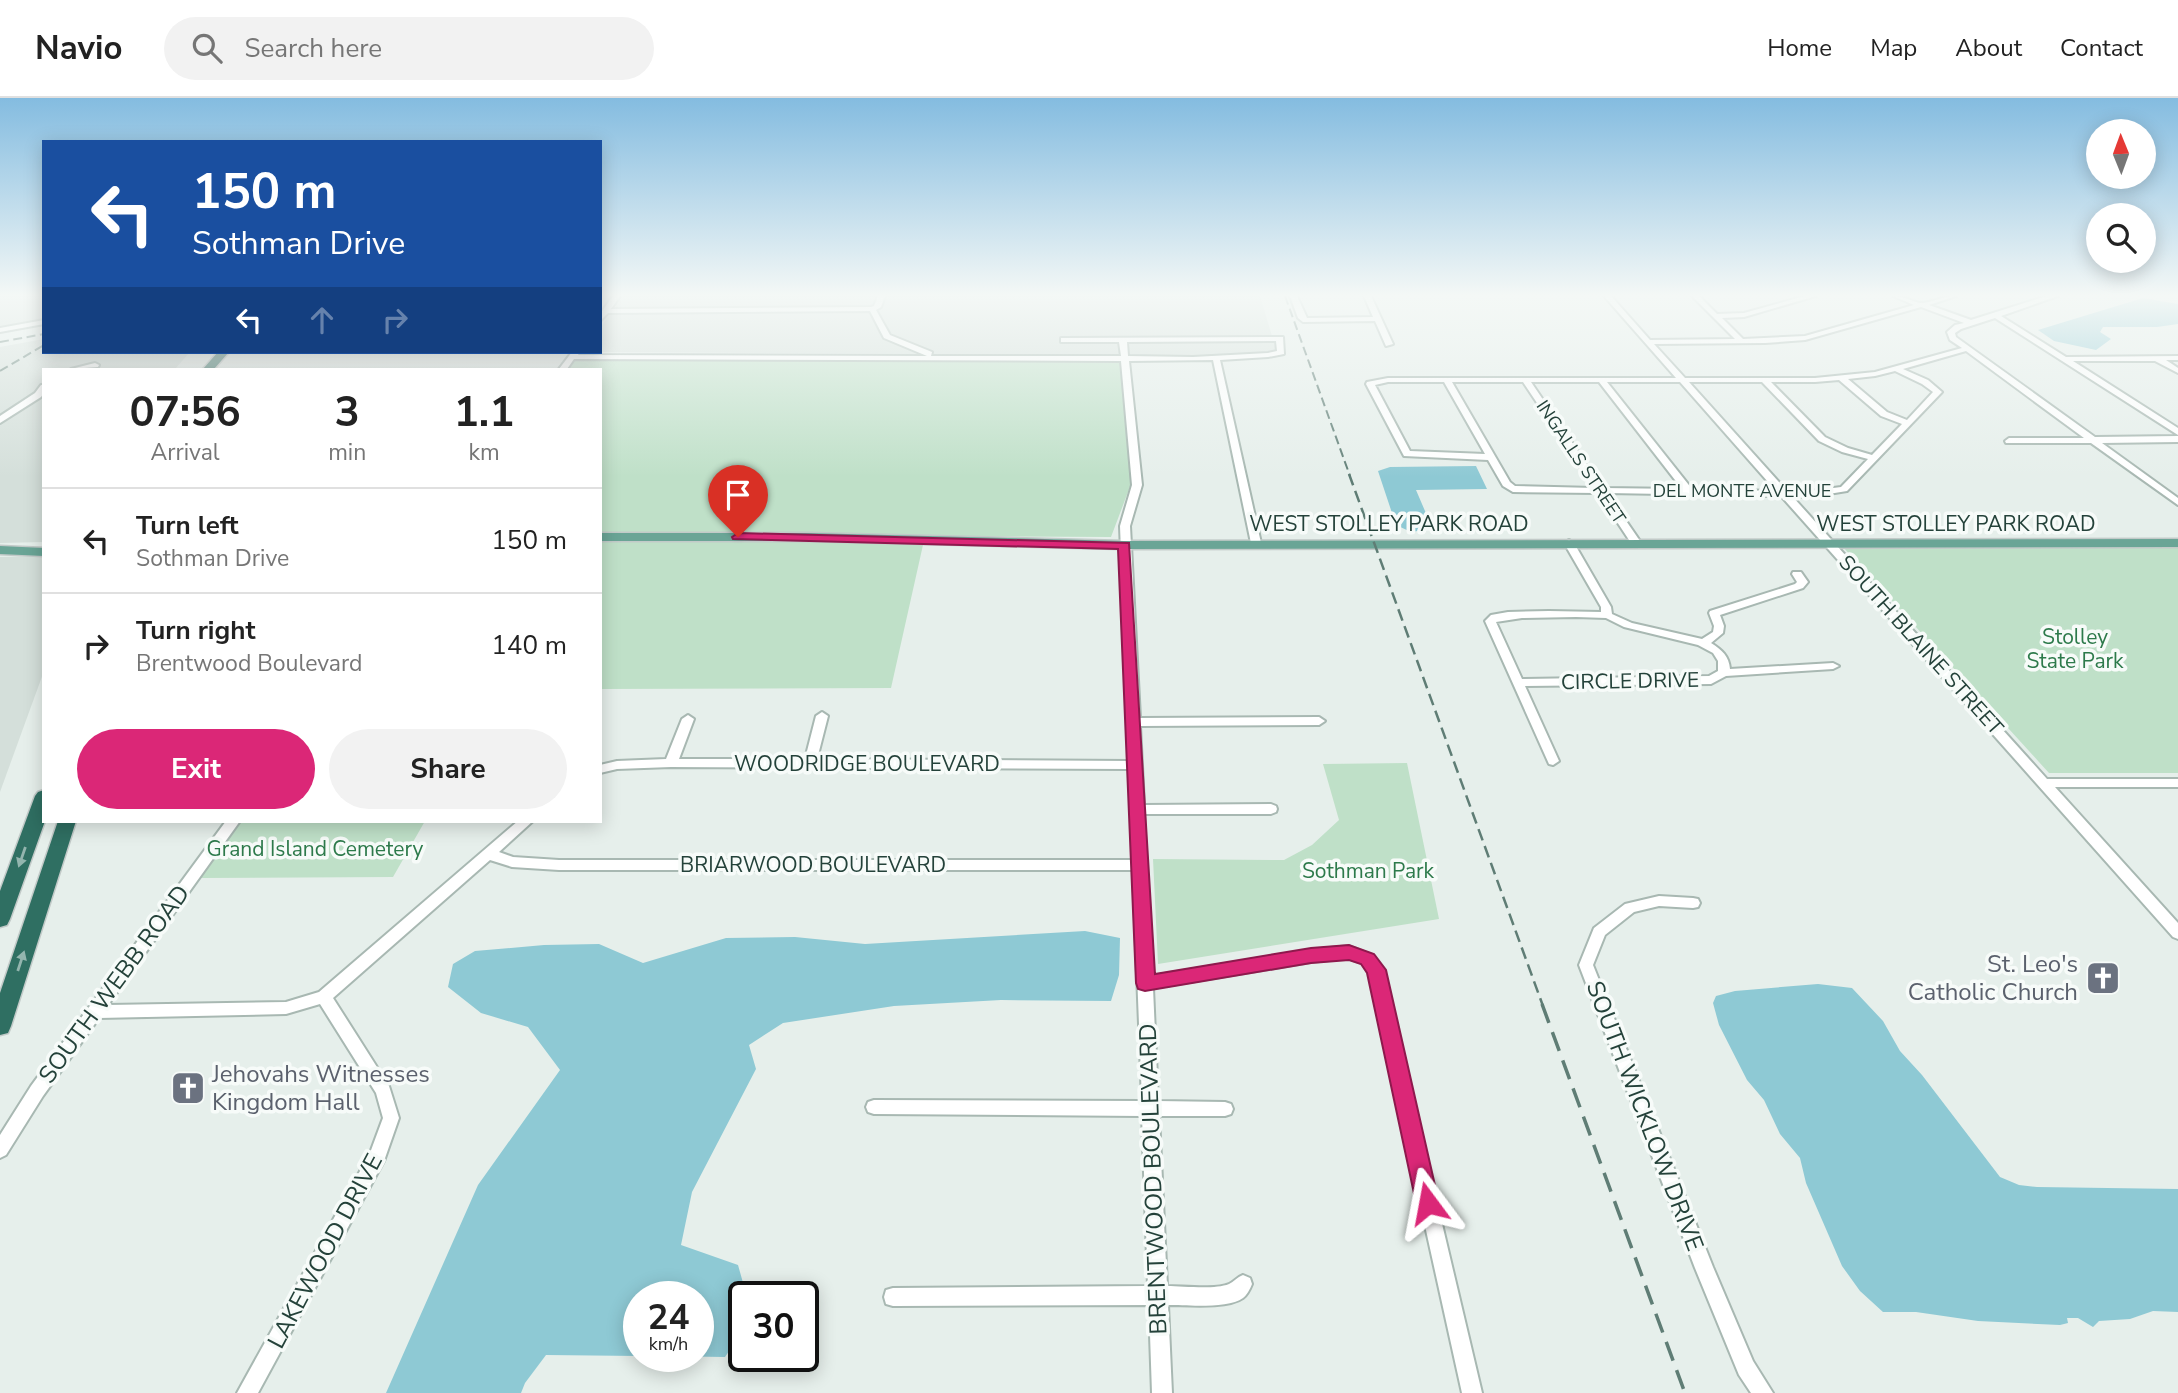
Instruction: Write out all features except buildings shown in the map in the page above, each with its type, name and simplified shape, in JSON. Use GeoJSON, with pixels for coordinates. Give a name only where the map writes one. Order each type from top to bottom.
{"type":"FeatureCollection","features":[{"type":"Feature","properties":{"kind":"highway"},"geometry":{"type":"LineString","coordinates":[[0,919],[42,802]]}},
{"type":"Feature","properties":{"kind":"highway"},"geometry":{"type":"LineString","coordinates":[[0,1026],[66,823]]}},
{"type":"Feature","properties":{"kind":"main road","name":"WEST STOLLEY PARK ROAD"},"geometry":{"type":"LineString","coordinates":[[602,537],[807,537],[1124,545],[2178,543]]}},
{"type":"Feature","properties":{"kind":"main road"},"geometry":{"type":"LineString","coordinates":[[0,549],[42,546]]}},
{"type":"Feature","properties":{"kind":"main road"},"geometry":{"type":"LineString","coordinates":[[0,549],[42,552]]}},
{"type":"Feature","properties":{"kind":"street"},"geometry":{"type":"LineString","coordinates":[[755,356],[1126,362],[1217,361],[1249,356]]}},
{"type":"Feature","properties":{"kind":"street"},"geometry":{"type":"LineString","coordinates":[[939,356],[946,359]]}},
{"type":"Feature","properties":{"kind":"street"},"geometry":{"type":"LineString","coordinates":[[1124,545],[1127,512],[1137,485],[1125,356]]}},
{"type":"Feature","properties":{"kind":"street","name":"SOUTH BLAINE STREET"},"geometry":{"type":"LineString","coordinates":[[1660,356],[2045,783],[2171,917],[2178,933]]}},
{"type":"Feature","properties":{"kind":"street"},"geometry":{"type":"LineString","coordinates":[[1490,457],[1418,457],[1406,454],[1370,384],[1378,381],[1447,380],[1842,378],[1898,369],[1941,356]]}},
{"type":"Feature","properties":{"kind":"street"},"geometry":{"type":"LineString","coordinates":[[1976,356],[2178,502]]}},
{"type":"Feature","properties":{"kind":"street"},"geometry":{"type":"LineString","coordinates":[[2064,356],[2178,432]]}},
{"type":"Feature","properties":{"kind":"street"},"geometry":{"type":"LineString","coordinates":[[2068,359],[2178,358]]}},
{"type":"Feature","properties":{"kind":"street"},"geometry":{"type":"LineString","coordinates":[[2158,359],[2178,371]]}},
{"type":"Feature","properties":{"kind":"street"},"geometry":{"type":"LineString","coordinates":[[1217,361],[1256,543]]}},
{"type":"Feature","properties":{"kind":"street"},"geometry":{"type":"LineString","coordinates":[[80,368],[95,365]]}},
{"type":"Feature","properties":{"kind":"street","name":"DEL MONTE AVENUE"},"geometry":{"type":"LineString","coordinates":[[1504,480],[1513,489],[1523,491],[1832,493],[1844,489],[1938,392],[1925,382],[1898,369]]}},
{"type":"Feature","properties":{"kind":"street"},"geometry":{"type":"LineString","coordinates":[[1842,378],[1884,414],[1908,423]]}},
{"type":"Feature","properties":{"kind":"street"},"geometry":{"type":"LineString","coordinates":[[1447,380],[1504,480]]}},
{"type":"Feature","properties":{"kind":"street","name":"INGALLS STREET"},"geometry":{"type":"LineString","coordinates":[[1525,380],[1637,544]]}},
{"type":"Feature","properties":{"kind":"street"},"geometry":{"type":"LineString","coordinates":[[1601,380],[1689,492]]}},
{"type":"Feature","properties":{"kind":"street"},"geometry":{"type":"LineString","coordinates":[[1764,380],[1822,439],[1874,458]]}},
{"type":"Feature","properties":{"kind":"street"},"geometry":{"type":"LineString","coordinates":[[0,421],[42,390]]}},
{"type":"Feature","properties":{"kind":"street"},"geometry":{"type":"LineString","coordinates":[[2009,441],[2178,439]]}},
{"type":"Feature","properties":{"kind":"street"},"geometry":{"type":"LineString","coordinates":[[1569,544],[1606,607],[1607,615]]}},
{"type":"Feature","properties":{"kind":"street","name":"BRENTWOOD BOULEVARD"},"geometry":{"type":"LineString","coordinates":[[1124,545],[1162,1393]]}},
{"type":"Feature","properties":{"kind":"street"},"geometry":{"type":"LineString","coordinates":[[1703,644],[1718,633],[1719,626],[1714,613],[1799,586],[1803,582],[1797,574]]}},
{"type":"Feature","properties":{"kind":"street","name":"CIRCLE DRIVE"},"geometry":{"type":"LineString","coordinates":[[1518,683],[1711,680],[1724,673],[1726,665],[1722,656],[1714,648],[1683,636],[1627,625],[1607,615],[1495,617],[1490,621],[1553,761]]}},
{"type":"Feature","properties":{"kind":"street"},"geometry":{"type":"LineString","coordinates":[[1724,673],[1833,666]]}},
{"type":"Feature","properties":{"kind":"street"},"geometry":{"type":"LineString","coordinates":[[810,764],[822,716]]}},
{"type":"Feature","properties":{"kind":"street"},"geometry":{"type":"LineString","coordinates":[[671,763],[688,719]]}},
{"type":"Feature","properties":{"kind":"street"},"geometry":{"type":"LineString","coordinates":[[1133,722],[1319,721]]}},
{"type":"Feature","properties":{"kind":"street","name":"WOODRIDGE BOULEVARD"},"geometry":{"type":"LineString","coordinates":[[602,769],[617,765],[671,763],[1135,765]]}},
{"type":"Feature","properties":{"kind":"street"},"geometry":{"type":"LineString","coordinates":[[2045,783],[2178,783]]}},
{"type":"Feature","properties":{"kind":"street"},"geometry":{"type":"LineString","coordinates":[[1136,810],[1271,809]]}},
{"type":"Feature","properties":{"kind":"street","name":"SOUTH WEBB ROAD"},"geometry":{"type":"LineString","coordinates":[[0,1150],[22,1113],[93,1012],[232,823]]}},
{"type":"Feature","properties":{"kind":"street"},"geometry":{"type":"LineString","coordinates":[[93,1012],[286,1008],[324,997],[524,823]]}},
{"type":"Feature","properties":{"kind":"street","name":"BRIARWOOD BOULEVARD"},"geometry":{"type":"LineString","coordinates":[[488,854],[512,862],[559,865],[1139,864]]}},
{"type":"Feature","properties":{"kind":"street","name":"SOUTH WICKLOW DRIVE"},"geometry":{"type":"LineString","coordinates":[[1693,903],[1659,901],[1630,908],[1599,932],[1586,965],[1710,1281],[1746,1368],[1763,1393]]}},
{"type":"Feature","properties":{"kind":"street"},"geometry":{"type":"LineString","coordinates":[[1145,983],[1349,952],[1367,959],[1376,970],[1472,1393]]}},
{"type":"Feature","properties":{"kind":"street","name":"LAKEWOOD DRIVE"},"geometry":{"type":"LineString","coordinates":[[247,1393],[378,1156],[391,1118],[383,1091],[324,997]]}},
{"type":"Feature","properties":{"kind":"street"},"geometry":{"type":"LineString","coordinates":[[874,1107],[1225,1109]]}},
{"type":"Feature","properties":{"kind":"street"},"geometry":{"type":"LineString","coordinates":[[893,1297],[1218,1295],[1236,1292],[1243,1284]]}},
{"type":"Feature","properties":{"kind":"shaded area"},"geometry":{"type":"Polygon","coordinates":[[[0,356],[186,356],[176,368],[42,368],[42,542],[0,543],[0,356]]]}},
{"type":"Feature","properties":{"kind":"shaded area"},"geometry":{"type":"Polygon","coordinates":[[[42,556],[42,676],[0,792],[0,557],[42,556]]]}},
{"type":"Feature","properties":{"kind":"green space"},"geometry":{"type":"Polygon","coordinates":[[[576,359],[1122,362],[1131,484],[1111,537],[925,536],[891,688],[602,689],[602,368],[570,368],[576,359]]]}},
{"type":"Feature","properties":{"kind":"green space","name":"Stolley State Park"},"geometry":{"type":"Polygon","coordinates":[[[1843,547],[2178,547],[2178,773],[2049,773],[1843,547]]]}},
{"type":"Feature","properties":{"kind":"green space","name":"Sothman Park"},"geometry":{"type":"Polygon","coordinates":[[[1407,763],[1439,919],[1158,964],[1153,859],[1284,860],[1312,845],[1339,820],[1323,764],[1407,763]]]}},
{"type":"Feature","properties":{"kind":"green space","name":"Grand Island Cemetery"},"geometry":{"type":"Polygon","coordinates":[[[241,823],[424,823],[393,877],[200,878],[241,823]]]}},
{"type":"Feature","properties":{"kind":"water"},"geometry":{"type":"Polygon","coordinates":[[[1476,466],[1487,489],[1416,490],[1431,525],[1430,529],[1411,532],[1396,525],[1378,471],[1390,467],[1476,466]]]}},
{"type":"Feature","properties":{"kind":"water"},"geometry":{"type":"Polygon","coordinates":[[[1085,931],[1120,938],[1119,975],[1111,1001],[1001,1000],[894,1006],[783,1023],[749,1045],[756,1069],[692,1192],[681,1245],[738,1265],[742,1281],[728,1281],[728,1353],[725,1357],[714,1357],[714,1281],[623,1281],[623,1356],[546,1355],[525,1383],[521,1393],[386,1393],[478,1185],[560,1070],[528,1027],[481,1013],[448,987],[453,964],[475,951],[544,945],[599,944],[643,963],[726,938],[795,937],[865,944],[1085,931]]]}},
{"type":"Feature","properties":{"kind":"water"},"geometry":{"type":"Polygon","coordinates":[[[1818,984],[1852,988],[1883,1021],[1900,1051],[1922,1075],[2000,1177],[2019,1185],[2037,1187],[2178,1189],[2178,1312],[2153,1311],[2130,1319],[2099,1321],[2093,1327],[2078,1318],[2067,1318],[2068,1323],[2060,1325],[1978,1321],[1916,1312],[1883,1312],[1860,1291],[1842,1266],[1806,1183],[1800,1158],[1780,1134],[1764,1100],[1747,1080],[1719,1025],[1713,1003],[1716,996],[1735,991],[1818,984]]]}},
{"type":"Feature","properties":{"kind":"railway"},"geometry":{"type":"LineString","coordinates":[[0,371],[25,356]]}},
{"type":"Feature","properties":{"kind":"railway"},"geometry":{"type":"LineString","coordinates":[[1307,356],[1350,476]]}},
{"type":"Feature","properties":{"kind":"railway"},"geometry":{"type":"LineString","coordinates":[[1349,474],[1543,1006]]}},
{"type":"Feature","properties":{"kind":"railway"},"geometry":{"type":"LineString","coordinates":[[1542,1004],[1685,1393]]}},
{"type":"Feature","properties":{"kind":"place","name":"St. Leo's Catholic Church"},"geometry":{"type":"Point","coordinates":[2103,978]}},
{"type":"Feature","properties":{"kind":"place","name":"Jehovahs Witnesses Kingdom Hall"},"geometry":{"type":"Point","coordinates":[188,1088]}},
{"type":"Feature","properties":{"kind":"route"},"geometry":{"type":"LineString","coordinates":[[738,537],[1124,545],[1145,983],[1311,956],[1349,952],[1367,959],[1376,970],[1428,1203]]}}]}
